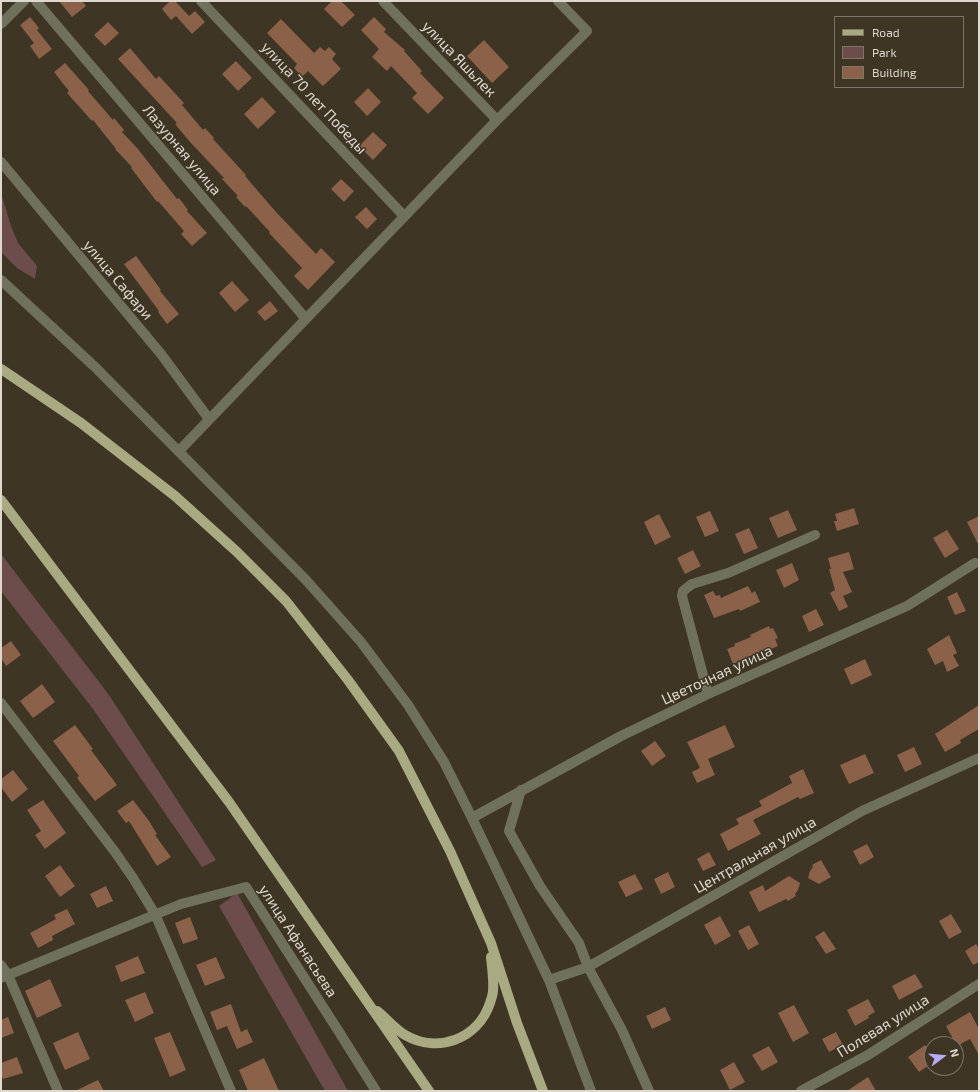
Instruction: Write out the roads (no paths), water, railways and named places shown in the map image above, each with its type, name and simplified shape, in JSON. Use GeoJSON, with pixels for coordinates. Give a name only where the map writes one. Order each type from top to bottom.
{"type":"FeatureCollection","features":[{"type":"Feature","properties":{"kind":"main road"},"geometry":{"type":"LineString","coordinates":[[1,369],[81,423],[175,496],[237,552],[286,601],[348,680],[399,751],[450,851],[491,943],[517,1023],[543,1091]]}},
{"type":"Feature","properties":{"kind":"main road"},"geometry":{"type":"LineString","coordinates":[[1,500],[229,802],[290,888],[366,1002],[429,1091]]}},
{"type":"Feature","properties":{"kind":"main road"},"geometry":{"type":"LineString","coordinates":[[366,1002],[405,1034],[419,1040],[440,1043],[459,1039],[473,1030],[486,1014],[493,991],[491,943]]}},
{"type":"Feature","properties":{"kind":"street"},"geometry":{"type":"LineString","coordinates":[[1,24],[24,1]]}},
{"type":"Feature","properties":{"kind":"street","name":"Лазурная улица"},"geometry":{"type":"LineString","coordinates":[[36,1],[306,319]]}},
{"type":"Feature","properties":{"kind":"street","name":"улица 70 лет Победы"},"geometry":{"type":"LineString","coordinates":[[201,1],[404,216]]}},
{"type":"Feature","properties":{"kind":"street","name":"улица Яшьлек"},"geometry":{"type":"LineString","coordinates":[[383,1],[497,120]]}},
{"type":"Feature","properties":{"kind":"street"},"geometry":{"type":"LineString","coordinates":[[179,451],[497,120],[587,31],[558,1]]}},
{"type":"Feature","properties":{"kind":"street","name":"улица Сафари"},"geometry":{"type":"LineString","coordinates":[[1,162],[161,354],[209,419]]}},
{"type":"Feature","properties":{"kind":"street"},"geometry":{"type":"LineString","coordinates":[[1,280],[95,367],[306,580],[361,642],[408,705],[444,762],[549,980],[591,1091]]}},
{"type":"Feature","properties":{"kind":"street"},"geometry":{"type":"LineString","coordinates":[[708,694],[682,596],[683,591],[692,584],[728,573],[815,535]]}},
{"type":"Feature","properties":{"kind":"street","name":"Цветочная улица"},"geometry":{"type":"LineString","coordinates":[[472,818],[622,736],[708,694],[907,606],[976,563]]}},
{"type":"Feature","properties":{"kind":"street"},"geometry":{"type":"LineString","coordinates":[[1,703],[115,852],[155,914],[231,1091]]}},
{"type":"Feature","properties":{"kind":"street","name":"Центральная улица"},"geometry":{"type":"LineString","coordinates":[[549,980],[588,967],[862,811],[979,758]]}},
{"type":"Feature","properties":{"kind":"street"},"geometry":{"type":"LineString","coordinates":[[521,790],[509,831],[540,886],[579,943],[588,967],[622,1030],[649,1091]]}},
{"type":"Feature","properties":{"kind":"street","name":"улица Афанасьева"},"geometry":{"type":"LineString","coordinates":[[155,914],[181,904],[246,887],[376,1091]]}},
{"type":"Feature","properties":{"kind":"street"},"geometry":{"type":"LineString","coordinates":[[4,977],[155,914]]}},
{"type":"Feature","properties":{"kind":"street"},"geometry":{"type":"LineString","coordinates":[[1,965],[4,977],[58,1091]]}},
{"type":"Feature","properties":{"kind":"street","name":"Полевая улица"},"geometry":{"type":"LineString","coordinates":[[802,1091],[868,1055],[979,984]]}}]}
